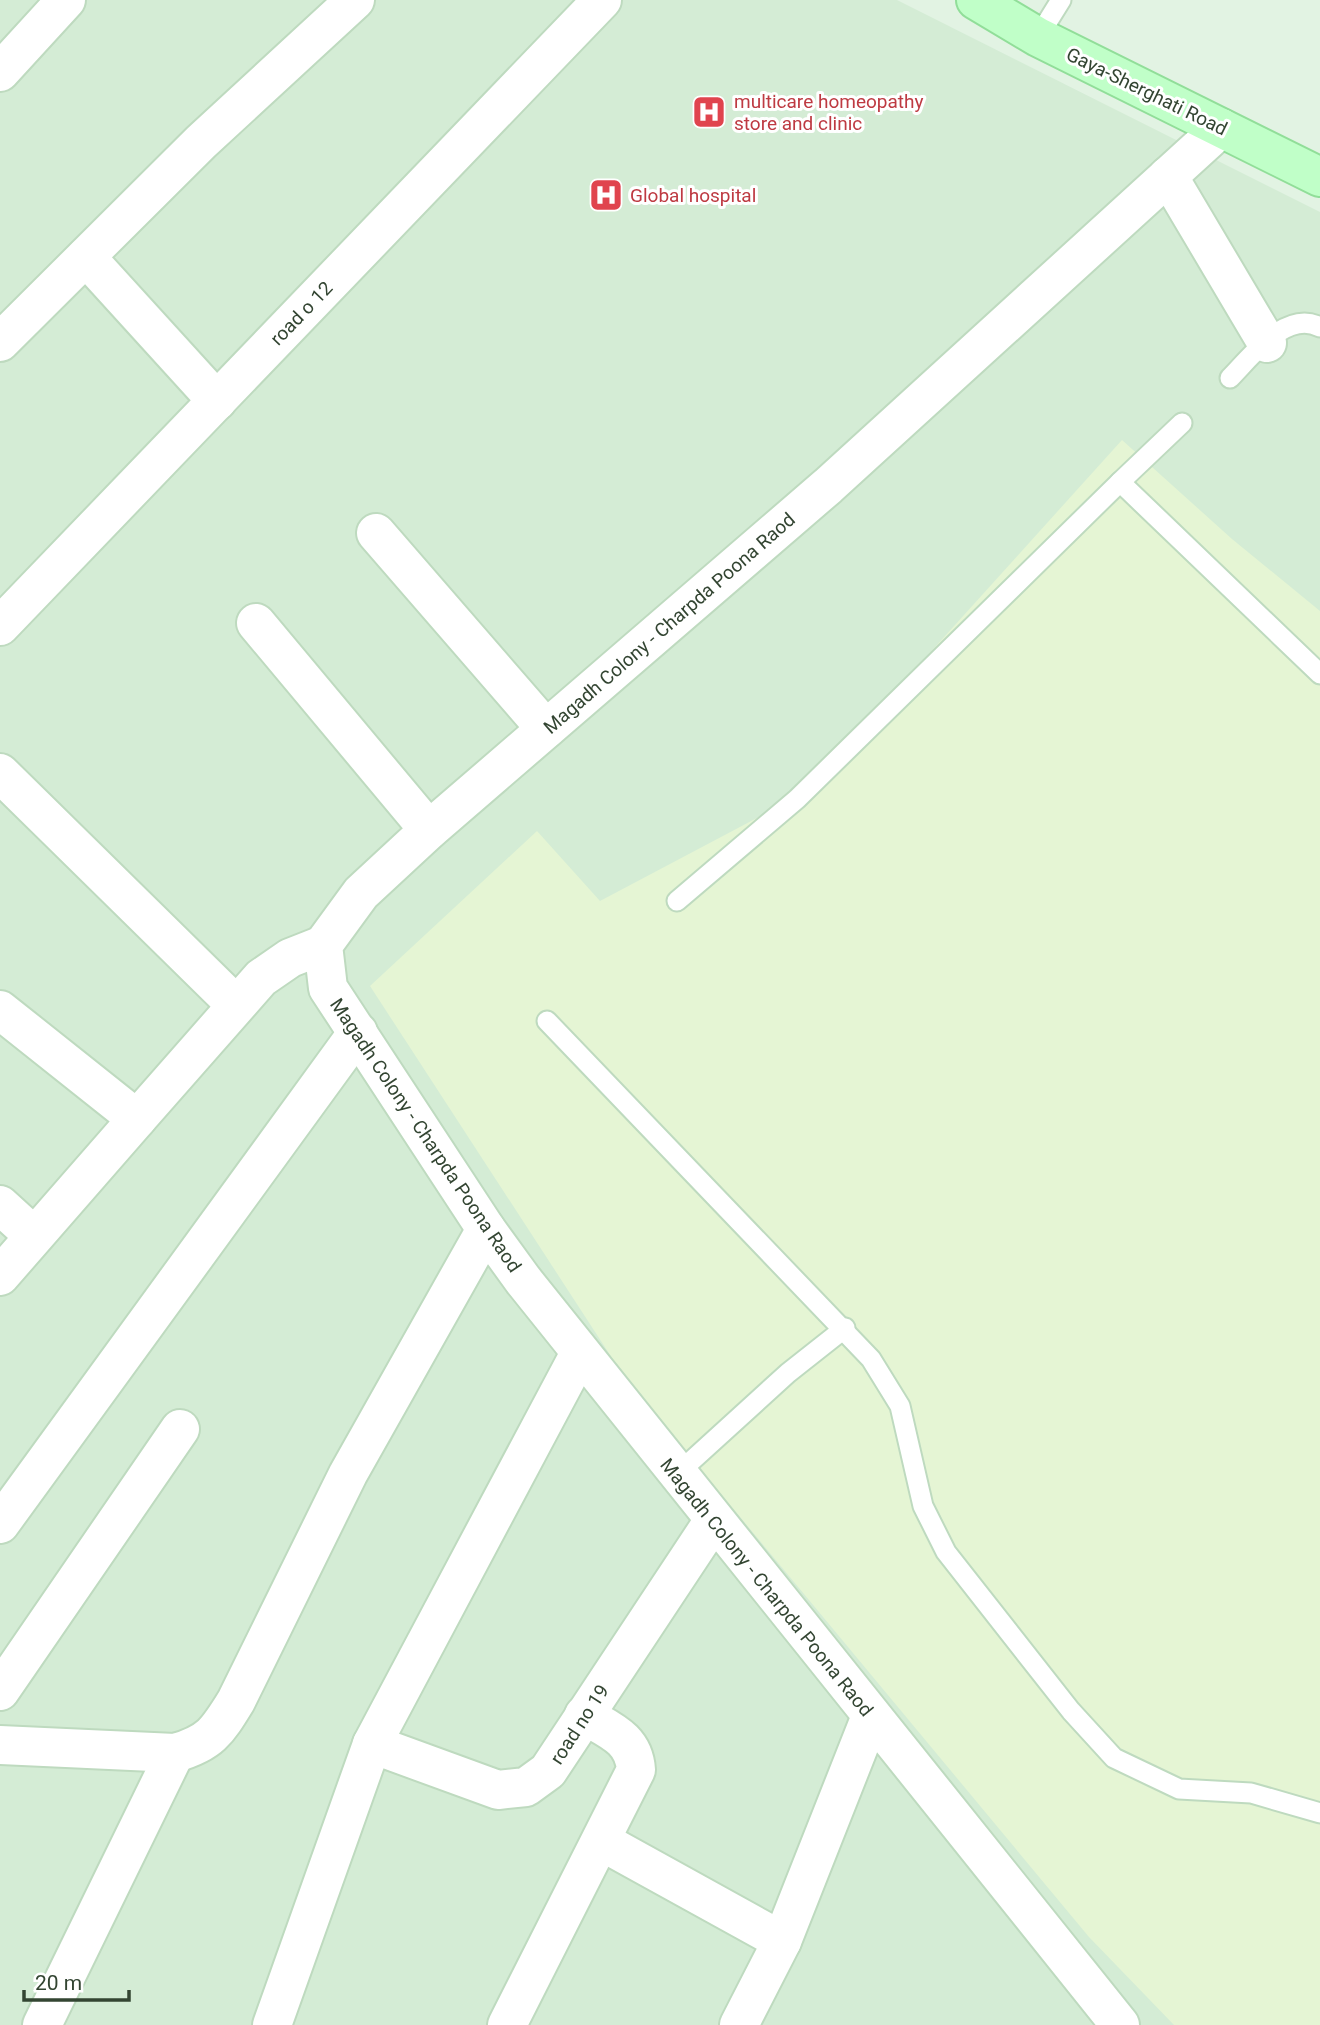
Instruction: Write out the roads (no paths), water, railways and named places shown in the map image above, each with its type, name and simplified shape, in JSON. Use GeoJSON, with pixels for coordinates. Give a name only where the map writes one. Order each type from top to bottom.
{"type":"FeatureCollection","features":[{"type":"Feature","properties":{"kind":"main road","name":"Gaya-Sherghati Road"},"geometry":{"type":"LineString","coordinates":[[976,0],[1038,37],[1320,177]]}},
{"type":"Feature","properties":{"kind":"street"},"geometry":{"type":"LineString","coordinates":[[0,72],[66,0]]}},
{"type":"Feature","properties":{"kind":"street"},"geometry":{"type":"LineString","coordinates":[[0,342],[201,142],[355,0]]}},
{"type":"Feature","properties":{"kind":"street","name":"road o 12"},"geometry":{"type":"LineString","coordinates":[[0,626],[602,0]]}},
{"type":"Feature","properties":{"kind":"street","name":"Magadh Colony - Charpda Poona Raod"},"geometry":{"type":"LineString","coordinates":[[1108,2018],[871,1716],[580,1353],[486,1230],[328,988],[323,945],[361,893],[429,830],[828,486],[1221,128]]}},
{"type":"Feature","properties":{"kind":"street"},"geometry":{"type":"LineString","coordinates":[[1168,176],[1267,343]]}},
{"type":"Feature","properties":{"kind":"street"},"geometry":{"type":"LineString","coordinates":[[86,257],[217,401]]}},
{"type":"Feature","properties":{"kind":"street"},"geometry":{"type":"LineString","coordinates":[[376,533],[546,729]]}},
{"type":"Feature","properties":{"kind":"street"},"geometry":{"type":"LineString","coordinates":[[256,623],[429,830]]}},
{"type":"Feature","properties":{"kind":"street"},"geometry":{"type":"LineString","coordinates":[[0,773],[236,1005]]}},
{"type":"Feature","properties":{"kind":"street"},"geometry":{"type":"LineString","coordinates":[[0,1276],[261,978],[290,958],[323,945]]}},
{"type":"Feature","properties":{"kind":"street"},"geometry":{"type":"LineString","coordinates":[[0,1010],[137,1119]]}},
{"type":"Feature","properties":{"kind":"street"},"geometry":{"type":"LineString","coordinates":[[0,1524],[358,1032]]}},
{"type":"Feature","properties":{"kind":"street"},"geometry":{"type":"LineString","coordinates":[[0,1205],[34,1236]]}},
{"type":"Feature","properties":{"kind":"street"},"geometry":{"type":"LineString","coordinates":[[0,1745],[175,1753],[200,1746],[216,1732],[236,1701],[348,1474],[486,1230]]}},
{"type":"Feature","properties":{"kind":"street"},"geometry":{"type":"LineString","coordinates":[[272,2025],[372,1744],[580,1353]]}},
{"type":"Feature","properties":{"kind":"street"},"geometry":{"type":"LineString","coordinates":[[0,1691],[180,1429]]}},
{"type":"Feature","properties":{"kind":"street","name":"road no 19"},"geometry":{"type":"LineString","coordinates":[[372,1744],[498,1790],[526,1787],[548,1771],[714,1520]]}},
{"type":"Feature","properties":{"kind":"street"},"geometry":{"type":"LineString","coordinates":[[507,2025],[636,1770],[635,1755],[627,1741],[584,1715]]}},
{"type":"Feature","properties":{"kind":"street"},"geometry":{"type":"LineString","coordinates":[[739,2025],[782,1941],[871,1716]]}},
{"type":"Feature","properties":{"kind":"street"},"geometry":{"type":"LineString","coordinates":[[42,2025],[175,1753]]}},
{"type":"Feature","properties":{"kind":"street"},"geometry":{"type":"LineString","coordinates":[[601,1841],[782,1941]]}},
{"type":"Feature","properties":{"kind":"lane"},"geometry":{"type":"LineString","coordinates":[[1038,37],[1061,0]]}},
{"type":"Feature","properties":{"kind":"lane"},"geometry":{"type":"LineString","coordinates":[[1230,378],[1278,332],[1296,323],[1320,327]]}},
{"type":"Feature","properties":{"kind":"lane"},"geometry":{"type":"LineString","coordinates":[[677,901],[797,799],[1182,423]]}},
{"type":"Feature","properties":{"kind":"lane"},"geometry":{"type":"LineString","coordinates":[[1120,482],[1320,674]]}},
{"type":"Feature","properties":{"kind":"lane"},"geometry":{"type":"LineString","coordinates":[[547,1021],[774,1261],[845,1328],[872,1359],[900,1406],[923,1506],[946,1552],[1071,1711],[1114,1758],[1179,1789],[1251,1793],[1320,1813]]}},
{"type":"Feature","properties":{"kind":"lane"},"geometry":{"type":"LineString","coordinates":[[677,1474],[788,1373],[845,1328]]}},
{"type":"Feature","properties":{"kind":"place","name":"multicare homeopathy store and clinic"},"geometry":{"type":"Point","coordinates":[709,112]}},
{"type":"Feature","properties":{"kind":"place","name":"Global hospital"},"geometry":{"type":"Point","coordinates":[606,195]}}]}
